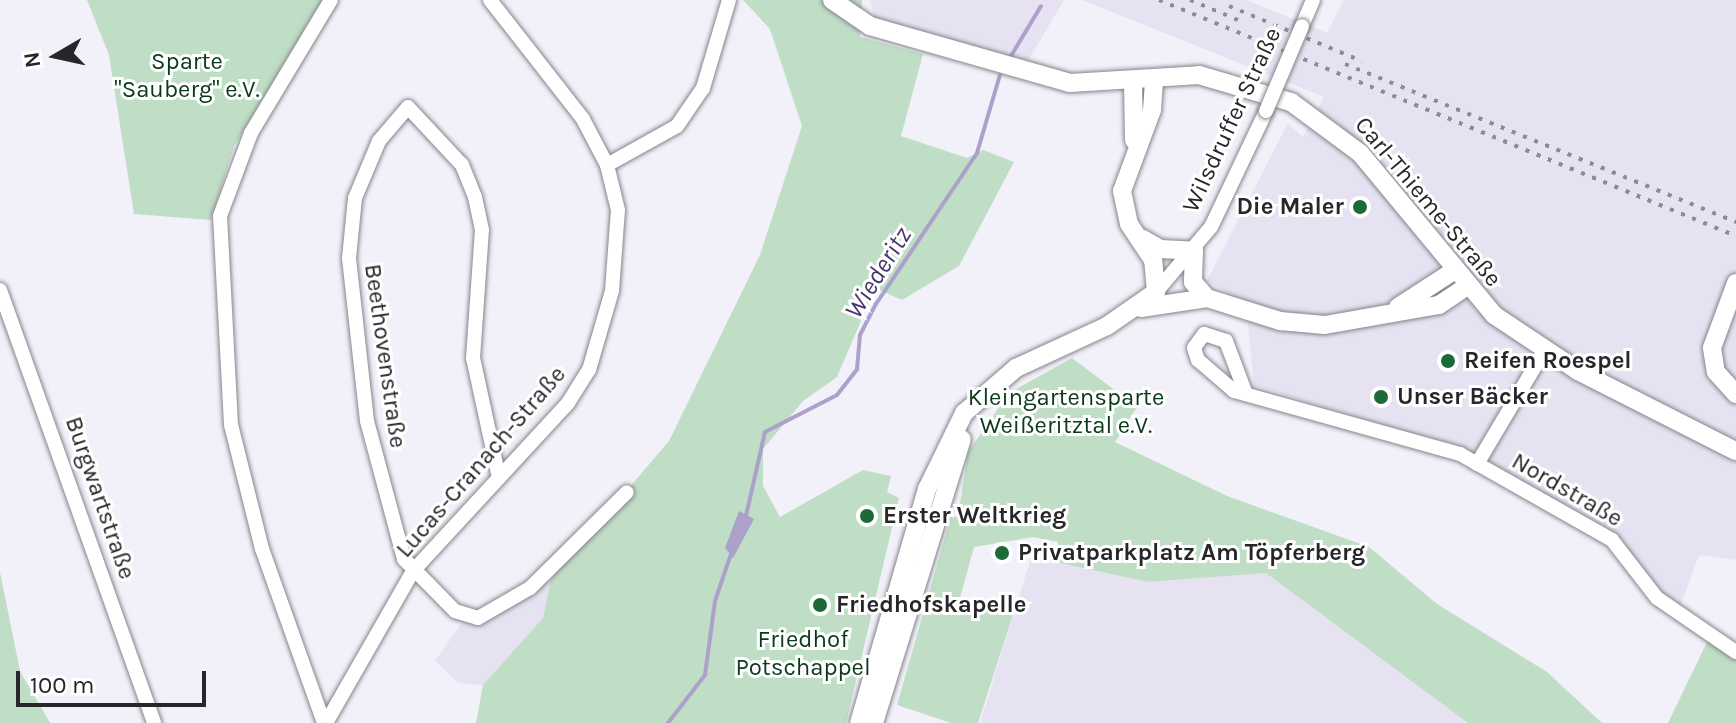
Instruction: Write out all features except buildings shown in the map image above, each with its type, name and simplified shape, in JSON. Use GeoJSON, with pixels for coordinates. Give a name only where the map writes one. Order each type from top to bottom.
{"type":"FeatureCollection","features":[{"type":"Feature","properties":{"kind":"main road","name":"Carl-Thieme-Straße"},"geometry":{"type":"LineString","coordinates":[[832,0],[870,26],[1043,76],[1133,81],[1230,79],[1315,115],[1360,153],[1466,287],[1544,351],[1736,451]]}},
{"type":"Feature","properties":{"kind":"main road"},"geometry":{"type":"LineString","coordinates":[[1133,151],[1152,110],[1154,79]]}},
{"type":"Feature","properties":{"kind":"main road"},"geometry":{"type":"LineString","coordinates":[[1133,81],[1133,151],[1122,208],[1153,260],[1156,292]]}},
{"type":"Feature","properties":{"kind":"main road"},"geometry":{"type":"LineString","coordinates":[[1137,236],[1160,249],[1194,251],[1193,282],[1207,298]]}},
{"type":"Feature","properties":{"kind":"main road","name":"Wilsdruffer Straße"},"geometry":{"type":"LineString","coordinates":[[1372,318],[1431,291],[1452,272]]}},
{"type":"Feature","properties":{"kind":"main road"},"geometry":{"type":"LineString","coordinates":[[1736,283],[1712,348],[1716,372],[1736,394]]}},
{"type":"Feature","properties":{"kind":"main road","name":"Wilsdruffer Straße"},"geometry":{"type":"LineString","coordinates":[[1135,309],[1207,298],[1280,321],[1372,318],[1439,305],[1466,287]]}},
{"type":"Feature","properties":{"kind":"main road","name":"Wilsdruffer Straße"},"geometry":{"type":"LineString","coordinates":[[859,723],[942,450],[978,397],[1000,380],[1135,309],[1156,292]]}},
{"type":"Feature","properties":{"kind":"main road","name":"Wilsdruffer Straße"},"geometry":{"type":"LineString","coordinates":[[874,723],[953,454],[1000,380]]}},
{"type":"Feature","properties":{"kind":"street"},"geometry":{"type":"LineString","coordinates":[[325,723],[262,549],[231,425],[220,216],[251,133],[331,0]]}},
{"type":"Feature","properties":{"kind":"street","name":"Lucas-Cranach-Straße"},"geometry":{"type":"LineString","coordinates":[[325,723],[413,571],[499,478],[589,370],[612,291],[618,210],[607,165],[583,119],[490,0]]}},
{"type":"Feature","properties":{"kind":"street"},"geometry":{"type":"LineString","coordinates":[[607,165],[677,126],[703,88],[729,0]]}},
{"type":"Feature","properties":{"kind":"street","name":"Wilsdruffer Straße"},"geometry":{"type":"LineString","coordinates":[[1156,292],[1194,251],[1266,111],[1313,0]]}},
{"type":"Feature","properties":{"kind":"street","name":"Beethovenstraße"},"geometry":{"type":"LineString","coordinates":[[413,571],[404,559],[367,421],[349,258],[355,198],[379,141],[408,107],[462,165],[475,197],[482,230],[473,358],[499,478]]}},
{"type":"Feature","properties":{"kind":"street","name":"Burgwartstraße"},"geometry":{"type":"LineString","coordinates":[[0,290],[154,723]]}},
{"type":"Feature","properties":{"kind":"street","name":"Nordstraße"},"geometry":{"type":"LineString","coordinates":[[1477,464],[1544,351]]}},
{"type":"Feature","properties":{"kind":"street","name":"Nordstraße"},"geometry":{"type":"LineString","coordinates":[[1246,394],[1477,464],[1612,540],[1657,598],[1736,652]]}},
{"type":"Feature","properties":{"kind":"street"},"geometry":{"type":"LineString","coordinates":[[413,571],[455,611],[487,614],[548,572],[627,492]]}},
{"type":"Feature","properties":{"kind":"shaded area"},"geometry":{"type":"Polygon","coordinates":[[[870,0],[1064,0],[1028,61],[875,18],[870,0]]]}},
{"type":"Feature","properties":{"kind":"shaded area"},"geometry":{"type":"Polygon","coordinates":[[[1082,0],[1246,0],[1327,33],[1344,0],[1736,0],[1736,560],[1699,555],[1679,609],[1660,596],[1621,541],[1459,450],[1254,385],[1246,304],[1207,281],[1288,123],[1303,137],[1324,97],[1082,0]]]}},
{"type":"Feature","properties":{"kind":"shaded area"},"geometry":{"type":"Polygon","coordinates":[[[739,511],[754,519],[733,558],[725,548],[739,511]]]}},
{"type":"Feature","properties":{"kind":"shaded area"},"geometry":{"type":"Polygon","coordinates":[[[1031,558],[1148,582],[1266,573],[1468,723],[980,723],[1031,558]]]}},
{"type":"Feature","properties":{"kind":"shaded area"},"geometry":{"type":"Polygon","coordinates":[[[551,579],[543,618],[483,685],[458,683],[435,661],[461,624],[494,616],[551,579]]]}},
{"type":"Feature","properties":{"kind":"green space","name":"Sparte \"Sauberg\" e.V."},"geometry":{"type":"Polygon","coordinates":[[[87,0],[323,0],[234,146],[211,220],[134,214],[109,55],[87,0]]]}},
{"type":"Feature","properties":{"kind":"green space","name":"Friedhof Potschappel"},"geometry":{"type":"Polygon","coordinates":[[[743,0],[862,0],[860,37],[923,54],[901,136],[967,158],[983,150],[1014,162],[959,266],[902,300],[875,288],[837,377],[803,401],[763,449],[763,486],[780,517],[863,470],[891,476],[887,492],[899,498],[846,723],[476,723],[483,685],[543,618],[551,579],[669,441],[760,255],[802,126],[770,29],[743,0]]]}},
{"type":"Feature","properties":{"kind":"green space","name":"Kleingartensparte Weißeritztal e.V."},"geometry":{"type":"Polygon","coordinates":[[[1072,358],[1137,407],[1115,442],[1227,496],[1369,547],[1437,604],[1547,672],[1602,723],[1468,723],[1266,573],[1148,582],[1054,562],[1058,542],[1033,537],[974,547],[960,598],[1013,615],[978,723],[951,723],[897,705],[951,516],[958,517],[968,452],[1009,393],[1072,358]]]}},
{"type":"Feature","properties":{"kind":"green space"},"geometry":{"type":"Polygon","coordinates":[[[0,572],[20,671],[50,723],[0,723],[0,572]]]}},
{"type":"Feature","properties":{"kind":"green space"},"geometry":{"type":"Polygon","coordinates":[[[1708,640],[1736,658],[1736,723],[1668,723],[1708,640]]]}},
{"type":"Feature","properties":{"kind":"waterway","name":"Wiederitz"},"geometry":{"type":"LineString","coordinates":[[1011,56],[1041,6]]}},
{"type":"Feature","properties":{"kind":"waterway","name":"Wiederitz"},"geometry":{"type":"LineString","coordinates":[[746,516],[765,432],[837,395],[857,369],[860,335],[876,304],[977,153],[1000,75]]}},
{"type":"Feature","properties":{"kind":"waterway","name":"Wiederitz"},"geometry":{"type":"LineString","coordinates":[[668,723],[705,675],[715,601],[731,554]]}},
{"type":"Feature","properties":{"kind":"railway"},"geometry":{"type":"LineString","coordinates":[[1159,0],[1736,236]]}},
{"type":"Feature","properties":{"kind":"railway"},"geometry":{"type":"LineString","coordinates":[[1190,0],[1238,20]]}},
{"type":"Feature","properties":{"kind":"railway"},"geometry":{"type":"LineString","coordinates":[[1229,6],[1362,61]]}},
{"type":"Feature","properties":{"kind":"railway"},"geometry":{"type":"LineString","coordinates":[[1345,64],[1736,222]]}},
{"type":"Feature","properties":{"kind":"place","name":"Die Maler"},"geometry":{"type":"Point","coordinates":[1360,207]}},
{"type":"Feature","properties":{"kind":"place","name":"Reifen Roespel"},"geometry":{"type":"Point","coordinates":[1448,361]}},
{"type":"Feature","properties":{"kind":"place","name":"Unser Bäcker"},"geometry":{"type":"Point","coordinates":[1381,397]}},
{"type":"Feature","properties":{"kind":"place","name":"Erster Weltkrieg"},"geometry":{"type":"Point","coordinates":[867,516]}},
{"type":"Feature","properties":{"kind":"place","name":"Privatparkplatz Am Töpferberg"},"geometry":{"type":"Point","coordinates":[1002,553]}},
{"type":"Feature","properties":{"kind":"place","name":"Friedhofskapelle"},"geometry":{"type":"Point","coordinates":[820,605]}}]}
